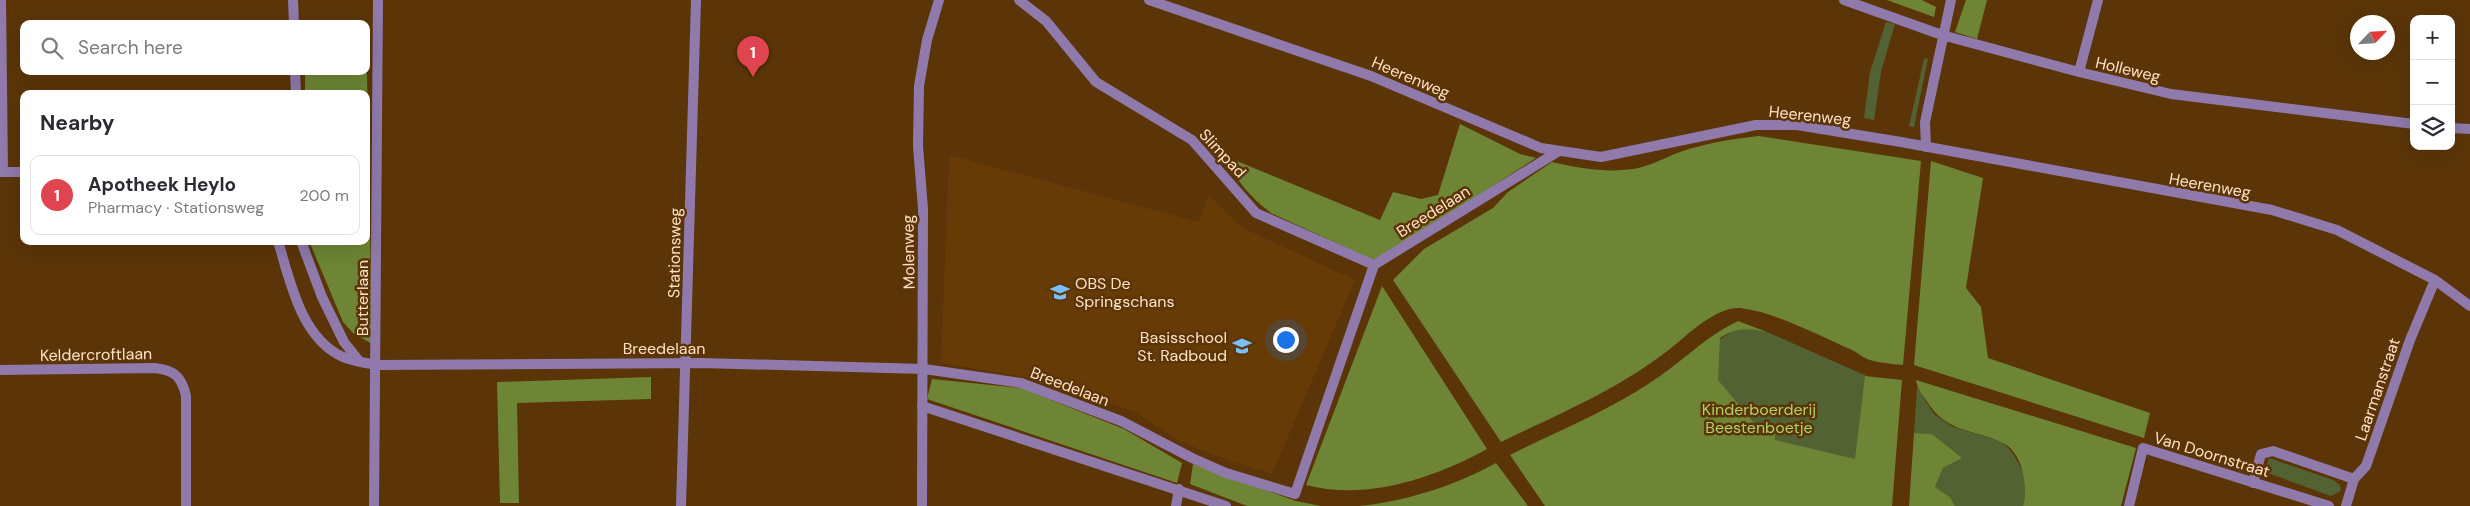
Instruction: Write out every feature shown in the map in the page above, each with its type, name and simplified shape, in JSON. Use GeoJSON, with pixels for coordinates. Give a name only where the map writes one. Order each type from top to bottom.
{"type":"FeatureCollection","features":[{"type":"Feature","properties":{"kind":"street"},"geometry":{"type":"LineString","coordinates":[[1,0],[1,172],[20,172]]}},
{"type":"Feature","properties":{"kind":"street"},"geometry":{"type":"LineString","coordinates":[[293,0],[294,20]]}},
{"type":"Feature","properties":{"kind":"street","name":"Butterlaan"},"geometry":{"type":"LineString","coordinates":[[374,506],[377,365],[378,0]]}},
{"type":"Feature","properties":{"kind":"street","name":"Stationsweg"},"geometry":{"type":"LineString","coordinates":[[681,506],[687,363],[696,0]]}},
{"type":"Feature","properties":{"kind":"street","name":"Molenweg"},"geometry":{"type":"LineString","coordinates":[[922,506],[924,369],[923,208],[918,146],[919,86],[927,40],[939,0]]}},
{"type":"Feature","properties":{"kind":"street","name":"Slimpad"},"geometry":{"type":"LineString","coordinates":[[1020,0],[1046,22],[1096,82],[1192,140],[1256,213],[1374,265]]}},
{"type":"Feature","properties":{"kind":"street","name":"Heerenweg"},"geometry":{"type":"LineString","coordinates":[[1149,0],[1371,76],[1541,148],[1602,157],[1756,125],[1797,125],[2272,210],[2337,230],[2435,280],[2470,306]]}},
{"type":"Feature","properties":{"kind":"street","name":"Holleweg"},"geometry":{"type":"LineString","coordinates":[[1844,0],[1942,35],[2079,72],[2171,94],[2410,124]]}},
{"type":"Feature","properties":{"kind":"street"},"geometry":{"type":"LineString","coordinates":[[1926,147],[1925,122],[1942,35],[1951,0]]}},
{"type":"Feature","properties":{"kind":"street"},"geometry":{"type":"LineString","coordinates":[[2079,72],[2098,0]]}},
{"type":"Feature","properties":{"kind":"street"},"geometry":{"type":"LineString","coordinates":[[296,75],[296,90]]}},
{"type":"Feature","properties":{"kind":"street"},"geometry":{"type":"LineString","coordinates":[[2455,128],[2470,129]]}},
{"type":"Feature","properties":{"kind":"street","name":"Breedelaan"},"geometry":{"type":"LineString","coordinates":[[279,245],[300,308],[316,338],[342,357],[360,362],[377,365],[687,363],[924,369],[1021,383],[1121,421],[1192,458],[1226,473],[1295,494],[1374,265],[1559,151]]}},
{"type":"Feature","properties":{"kind":"street"},"geometry":{"type":"LineString","coordinates":[[302,245],[322,297],[344,342],[360,362]]}},
{"type":"Feature","properties":{"kind":"street","name":"Laarmanstraat"},"geometry":{"type":"LineString","coordinates":[[2346,506],[2354,479],[2366,466],[2410,340],[2435,280]]}},
{"type":"Feature","properties":{"kind":"street","name":"Keldercroftlaan"},"geometry":{"type":"LineString","coordinates":[[0,370],[154,368],[166,369],[176,374],[183,384],[186,396],[186,506]]}},
{"type":"Feature","properties":{"kind":"street"},"geometry":{"type":"LineString","coordinates":[[922,406],[1226,506]]}},
{"type":"Feature","properties":{"kind":"street","name":"Van Doornstraat"},"geometry":{"type":"LineString","coordinates":[[2129,506],[2143,448],[2329,506]]}},
{"type":"Feature","properties":{"kind":"street"},"geometry":{"type":"LineString","coordinates":[[2252,483],[2261,454],[2272,451],[2354,479]]}},
{"type":"Feature","properties":{"kind":"street"},"geometry":{"type":"LineString","coordinates":[[1176,506],[1179,489]]}},
{"type":"Feature","properties":{"kind":"shaded area"},"geometry":{"type":"Polygon","coordinates":[[[949,155],[1199,222],[1208,195],[1243,228],[1355,280],[1272,474],[1211,454],[1175,439],[1135,412],[1050,381],[941,363],[949,155]]]}},
{"type":"Feature","properties":{"kind":"green space"},"geometry":{"type":"Polygon","coordinates":[[[1887,0],[1922,0],[1936,7],[1934,17],[1887,0]]]}},
{"type":"Feature","properties":{"kind":"green space"},"geometry":{"type":"Polygon","coordinates":[[[1966,0],[1987,0],[1977,39],[1955,32],[1966,0]]]}},
{"type":"Feature","properties":{"kind":"green space"},"geometry":{"type":"Polygon","coordinates":[[[1886,22],[1895,24],[1881,72],[1874,120],[1864,118],[1870,72],[1886,22]]]}},
{"type":"Feature","properties":{"kind":"green space"},"geometry":{"type":"Polygon","coordinates":[[[1928,58],[1914,127],[1909,126],[1924,59],[1928,58]]]}},
{"type":"Feature","properties":{"kind":"green space"},"geometry":{"type":"Polygon","coordinates":[[[305,75],[367,75],[367,90],[305,90],[305,75]]]}},
{"type":"Feature","properties":{"kind":"green space"},"geometry":{"type":"Polygon","coordinates":[[[1460,124],[1520,154],[1536,158],[1382,258],[1371,259],[1271,213],[1244,187],[1222,155],[1380,220],[1393,192],[1421,199],[1438,195],[1460,124]]]}},
{"type":"Feature","properties":{"kind":"green space"},"geometry":{"type":"Polygon","coordinates":[[[1759,136],[1921,161],[1903,365],[1867,359],[1853,350],[1782,319],[1753,310],[1732,308],[1706,320],[1656,359],[1614,386],[1569,410],[1501,442],[1393,280],[1424,249],[1493,208],[1508,192],[1552,162],[1592,169],[1633,169],[1700,146],[1759,136]]]}},
{"type":"Feature","properties":{"kind":"green space"},"geometry":{"type":"Polygon","coordinates":[[[1931,161],[1983,178],[1966,288],[1981,307],[1988,358],[2150,413],[2144,438],[1914,365],[1931,161]]]}},
{"type":"Feature","properties":{"kind":"green space"},"geometry":{"type":"Polygon","coordinates":[[[370,236],[372,344],[353,333],[343,322],[311,245],[370,245],[370,236]]]}},
{"type":"Feature","properties":{"kind":"green space"},"geometry":{"type":"Polygon","coordinates":[[[1382,286],[1487,449],[1445,469],[1400,484],[1353,490],[1329,489],[1306,485],[1382,286]]]}},
{"type":"Feature","properties":{"kind":"green space","name":"Kinderboerderij Beestenboetje"},"geometry":{"type":"Polygon","coordinates":[[[1738,321],[1767,332],[1743,329],[1720,338],[1718,380],[1760,430],[1775,431],[1775,440],[1855,459],[1865,376],[1902,380],[1892,506],[1545,506],[1510,455],[1624,399],[1660,376],[1717,333],[1738,321]]]}},
{"type":"Feature","properties":{"kind":"green space"},"geometry":{"type":"Polygon","coordinates":[[[1745,328],[1767,332],[1896,389],[1887,506],[1678,387],[1707,351],[1716,343],[1734,331],[1745,328]]]}},
{"type":"Feature","properties":{"kind":"green space"},"geometry":{"type":"Polygon","coordinates":[[[651,377],[651,399],[517,403],[519,503],[500,503],[497,382],[651,377]]]}},
{"type":"Feature","properties":{"kind":"green space"},"geometry":{"type":"Polygon","coordinates":[[[932,379],[1021,388],[1124,429],[1182,463],[1177,483],[927,399],[932,379]]]}},
{"type":"Feature","properties":{"kind":"green space"},"geometry":{"type":"Polygon","coordinates":[[[1916,380],[2136,448],[2121,506],[2023,506],[2025,498],[2024,480],[2019,461],[2014,453],[2001,442],[1959,428],[1942,419],[1922,395],[1916,380]]]}},
{"type":"Feature","properties":{"kind":"green space"},"geometry":{"type":"Polygon","coordinates":[[[1917,387],[1934,414],[1951,426],[2003,442],[2014,455],[2025,476],[2027,494],[2023,506],[1955,506],[1950,497],[1935,487],[1943,468],[1961,458],[1932,434],[1914,433],[1917,387]]]}},
{"type":"Feature","properties":{"kind":"green space"},"geometry":{"type":"Polygon","coordinates":[[[1914,433],[1932,434],[1962,458],[1943,468],[1935,487],[1950,497],[1955,506],[1909,506],[1914,433]]]}},
{"type":"Feature","properties":{"kind":"green space"},"geometry":{"type":"Polygon","coordinates":[[[2269,458],[2333,480],[2340,485],[2341,491],[2331,496],[2265,472],[2269,458]]]}},
{"type":"Feature","properties":{"kind":"green space"},"geometry":{"type":"Polygon","coordinates":[[[1496,463],[1528,506],[1359,506],[1377,504],[1430,491],[1464,479],[1496,463]]]}},
{"type":"Feature","properties":{"kind":"green space"},"geometry":{"type":"Polygon","coordinates":[[[1193,464],[1296,501],[1321,506],[1247,506],[1190,484],[1193,464]]]}},
{"type":"Feature","properties":{"kind":"place","name":"Apotheek Heylo"},"geometry":{"type":"Point","coordinates":[753,77]}},
{"type":"Feature","properties":{"kind":"place","name":"OBS De Springschans"},"geometry":{"type":"Point","coordinates":[1060,292]}},
{"type":"Feature","properties":{"kind":"place","name":"Basisschool St. Radboud"},"geometry":{"type":"Point","coordinates":[1242,346]}}]}
